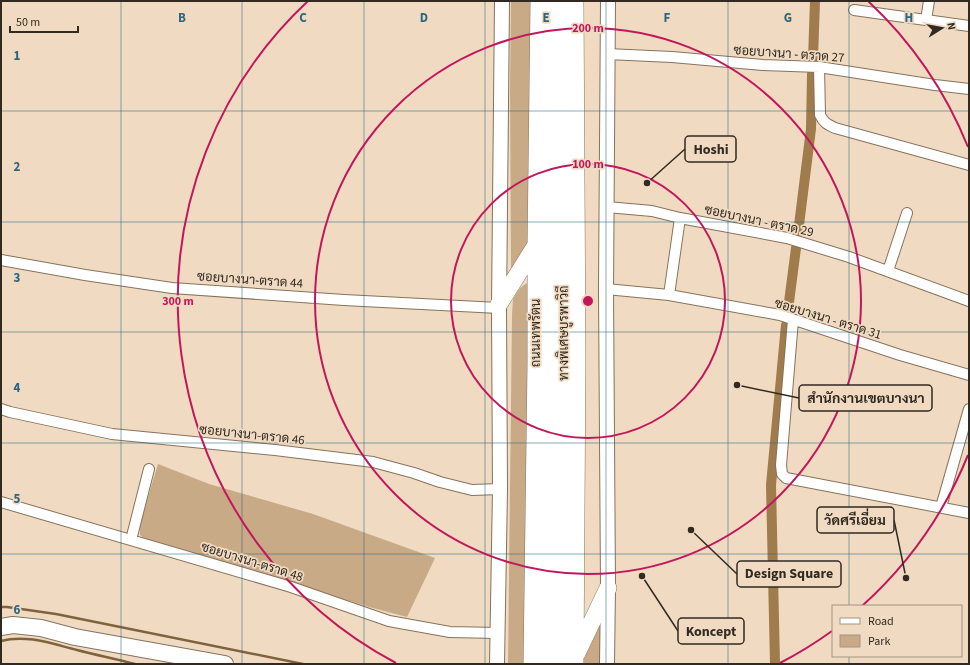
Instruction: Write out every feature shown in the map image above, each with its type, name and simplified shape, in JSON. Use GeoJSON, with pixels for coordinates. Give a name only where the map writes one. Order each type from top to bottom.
{"type":"FeatureCollection","features":[{"type":"Feature","properties":{"kind":"highway"},"geometry":{"type":"LineString","coordinates":[[538,664],[539,1]]}},
{"type":"Feature","properties":{"kind":"highway","name":"ถนนเทพรัตน"},"geometry":{"type":"LineString","coordinates":[[532,664],[539,1]]}},
{"type":"Feature","properties":{"kind":"highway","name":"ทางพิเศษบูรพาวิถี"},"geometry":{"type":"LineString","coordinates":[[547,664],[549,1]]}},
{"type":"Feature","properties":{"kind":"highway","name":"ทางพิเศษบูรพาวิถี"},"geometry":{"type":"LineString","coordinates":[[564,1],[564,378],[571,662]]}},
{"type":"Feature","properties":{"kind":"highway"},"geometry":{"type":"LineString","coordinates":[[571,662],[577,359],[575,1]]}},
{"type":"Feature","properties":{"kind":"highway"},"geometry":{"type":"LineString","coordinates":[[499,306],[536,245]]}},
{"type":"Feature","properties":{"kind":"highway"},"geometry":{"type":"LineString","coordinates":[[571,662],[608,588]]}},
{"type":"Feature","properties":{"kind":"main road"},"geometry":{"type":"LineString","coordinates":[[497,664],[500,490],[499,306],[502,1]]}},
{"type":"Feature","properties":{"kind":"main road"},"geometry":{"type":"LineString","coordinates":[[607,664],[608,588],[606,289],[608,1]]}},
{"type":"Feature","properties":{"kind":"main road"},"geometry":{"type":"LineString","coordinates":[[1,627],[13,625],[42,628],[75,637],[225,664]]}},
{"type":"Feature","properties":{"kind":"street"},"geometry":{"type":"LineString","coordinates":[[926,20],[929,1]]}},
{"type":"Feature","properties":{"kind":"street"},"geometry":{"type":"LineString","coordinates":[[854,10],[969,26]]}},
{"type":"Feature","properties":{"kind":"street","name":"ซอยบางนา - ตราด 27"},"geometry":{"type":"LineString","coordinates":[[607,54],[763,65],[819,67],[969,89]]}},
{"type":"Feature","properties":{"kind":"street"},"geometry":{"type":"LineString","coordinates":[[819,67],[820,115],[823,122],[842,130],[969,165]]}},
{"type":"Feature","properties":{"kind":"street","name":"ซอยบางนา - ตราด 29"},"geometry":{"type":"LineString","coordinates":[[607,207],[652,211],[680,218],[787,238],[849,257],[969,301]]}},
{"type":"Feature","properties":{"kind":"street"},"geometry":{"type":"LineString","coordinates":[[888,271],[907,213]]}},
{"type":"Feature","properties":{"kind":"street"},"geometry":{"type":"LineString","coordinates":[[669,295],[680,218]]}},
{"type":"Feature","properties":{"kind":"street","name":"ซอยบางนา-ตราด 44"},"geometry":{"type":"LineString","coordinates":[[1,260],[85,275],[172,288],[344,300],[499,306]]}},
{"type":"Feature","properties":{"kind":"street","name":"ซอยบางนา - ตราด 31"},"geometry":{"type":"LineString","coordinates":[[606,289],[669,295],[780,315],[900,355],[969,375]]}},
{"type":"Feature","properties":{"kind":"street"},"geometry":{"type":"LineString","coordinates":[[793,320],[781,465],[782,474],[786,478],[969,513]]}},
{"type":"Feature","properties":{"kind":"street"},"geometry":{"type":"LineString","coordinates":[[941,508],[969,408]]}},
{"type":"Feature","properties":{"kind":"street","name":"ซอยบางนา-ตราด 46"},"geometry":{"type":"LineString","coordinates":[[1,410],[112,434],[275,450],[373,462],[472,490],[500,490]]}},
{"type":"Feature","properties":{"kind":"street"},"geometry":{"type":"LineString","coordinates":[[959,443],[969,446]]}},
{"type":"Feature","properties":{"kind":"street"},"geometry":{"type":"LineString","coordinates":[[131,540],[149,469]]}},
{"type":"Feature","properties":{"kind":"street","name":"ซอยบางนา-ตราด 48"},"geometry":{"type":"LineString","coordinates":[[1,502],[292,587],[389,621],[450,632],[497,633]]}},
{"type":"Feature","properties":{"kind":"green space"},"geometry":{"type":"Polygon","coordinates":[[[511,1],[535,1],[531,248],[513,271],[511,267],[511,1]]]}},
{"type":"Feature","properties":{"kind":"green space"},"geometry":{"type":"Polygon","coordinates":[[[531,280],[527,664],[508,664],[512,315],[513,299],[520,288],[531,280]]]}},
{"type":"Feature","properties":{"kind":"green space"},"geometry":{"type":"Polygon","coordinates":[[[158,464],[209,484],[313,514],[435,558],[407,617],[146,540],[140,535],[140,524],[158,464]]]}},
{"type":"Feature","properties":{"kind":"green space"},"geometry":{"type":"Polygon","coordinates":[[[596,625],[600,625],[600,664],[581,664],[596,625]]]}},
{"type":"Feature","properties":{"kind":"waterway"},"geometry":{"type":"LineString","coordinates":[[813,59],[815,1]]}},
{"type":"Feature","properties":{"kind":"waterway"},"geometry":{"type":"LineString","coordinates":[[798,233],[811,129],[812,74]]}},
{"type":"Feature","properties":{"kind":"waterway"},"geometry":{"type":"LineString","coordinates":[[788,310],[796,248]]}},
{"type":"Feature","properties":{"kind":"waterway"},"geometry":{"type":"LineString","coordinates":[[775,664],[771,485],[786,325]]}},
{"type":"Feature","properties":{"kind":"waterway"},"geometry":{"type":"LineString","coordinates":[[1,607],[56,614],[303,664]]}},
{"type":"Feature","properties":{"kind":"waterway"},"geometry":{"type":"LineString","coordinates":[[1,641],[10,639],[30,639],[135,664]]}},
{"type":"Feature","properties":{"kind":"place","name":"Hoshi"},"geometry":{"type":"Point","coordinates":[647,183]}},
{"type":"Feature","properties":{"kind":"place","name":"สำนักงานเขตบางนา"},"geometry":{"type":"Point","coordinates":[737,385]}},
{"type":"Feature","properties":{"kind":"place","name":"Design Square"},"geometry":{"type":"Point","coordinates":[691,530]}},
{"type":"Feature","properties":{"kind":"place","name":"Koncept"},"geometry":{"type":"Point","coordinates":[642,576]}},
{"type":"Feature","properties":{"kind":"place","name":"วัดศรีเอี่ยม"},"geometry":{"type":"Point","coordinates":[906,578]}}]}
